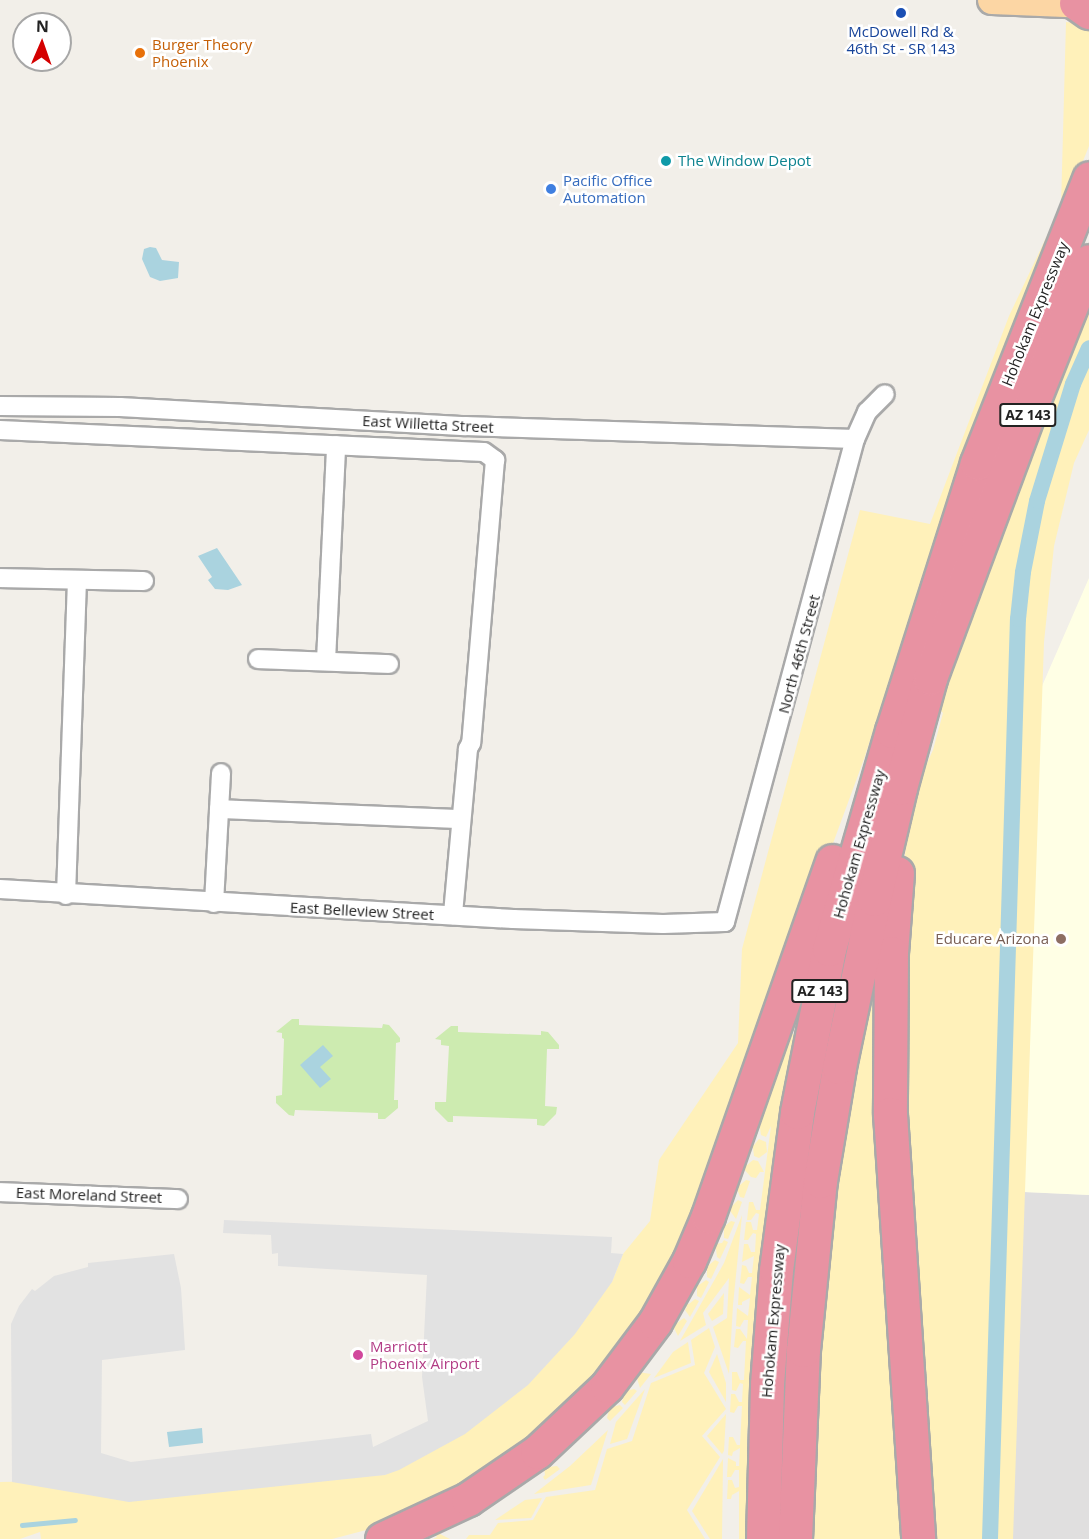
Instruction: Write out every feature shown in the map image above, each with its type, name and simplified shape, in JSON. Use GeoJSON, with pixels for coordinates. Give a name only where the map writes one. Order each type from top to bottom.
{"type":"FeatureCollection","features":[{"type":"Feature","properties":{"kind":"highway","name":"Hohokam Expressway"},"geometry":{"type":"LineString","coordinates":[[763,1539],[764,1442],[776,1270],[793,1142],[817,1004],[863,828],[977,463],[1089,178]]}},
{"type":"Feature","properties":{"kind":"highway","name":"Hohokam Expressway"},"geometry":{"type":"LineString","coordinates":[[795,1539],[805,1328],[820,1181],[861,955],[900,788],[930,678],[1030,409],[1089,261]]}},
{"type":"Feature","properties":{"kind":"highway"},"geometry":{"type":"LineString","coordinates":[[382,1539],[468,1499],[514,1470],[554,1437],[591,1403],[621,1368],[655,1322],[679,1281],[708,1216],[871,753],[932,563],[977,463]]}},
{"type":"Feature","properties":{"kind":"highway"},"geometry":{"type":"LineString","coordinates":[[918,1539],[891,1150],[891,953],[899,857],[909,804],[970,571]]}},
{"type":"Feature","properties":{"kind":"main road"},"geometry":{"type":"LineString","coordinates":[[992,0],[1085,6]]}},
{"type":"Feature","properties":{"kind":"street","name":"North 46th Street"},"geometry":{"type":"LineString","coordinates":[[725,922],[855,439],[867,412],[885,394]]}},
{"type":"Feature","properties":{"kind":"street","name":"East Willetta Street"},"geometry":{"type":"LineString","coordinates":[[0,406],[120,407],[465,426],[855,439]]}},
{"type":"Feature","properties":{"kind":"street"},"geometry":{"type":"LineString","coordinates":[[0,430],[484,452],[495,460],[471,743],[468,749],[460,819],[453,915]]}},
{"type":"Feature","properties":{"kind":"street"},"geometry":{"type":"LineString","coordinates":[[326,661],[336,445]]}},
{"type":"Feature","properties":{"kind":"street"},"geometry":{"type":"LineString","coordinates":[[0,578],[144,581]]}},
{"type":"Feature","properties":{"kind":"street"},"geometry":{"type":"LineString","coordinates":[[66,895],[77,580]]}},
{"type":"Feature","properties":{"kind":"street"},"geometry":{"type":"LineString","coordinates":[[258,658],[390,664]]}},
{"type":"Feature","properties":{"kind":"street"},"geometry":{"type":"LineString","coordinates":[[214,903],[221,773]]}},
{"type":"Feature","properties":{"kind":"street"},"geometry":{"type":"LineString","coordinates":[[219,808],[460,819]]}},
{"type":"Feature","properties":{"kind":"street","name":"East Belleview Street"},"geometry":{"type":"LineString","coordinates":[[0,889],[66,895],[453,915],[663,924],[725,922]]}},
{"type":"Feature","properties":{"kind":"street","name":"East Moreland Street"},"geometry":{"type":"LineString","coordinates":[[0,1192],[178,1199]]}},
{"type":"Feature","properties":{"kind":"shaded area","name":"Educare Arizona"},"geometry":{"type":"Polygon","coordinates":[[[1089,578],[1089,1195],[1024,1192],[1042,686],[1089,578]]]}},
{"type":"Feature","properties":{"kind":"shaded area"},"geometry":{"type":"Polygon","coordinates":[[[1024,1192],[1089,1195],[1089,1539],[1012,1539],[1024,1192]]]}},
{"type":"Feature","properties":{"kind":"shaded area"},"geometry":{"type":"Polygon","coordinates":[[[224,1220],[612,1237],[611,1253],[623,1254],[612,1282],[575,1334],[528,1385],[465,1434],[399,1470],[385,1475],[129,1502],[12,1482],[11,1324],[19,1306],[32,1289],[35,1291],[54,1276],[88,1267],[88,1263],[174,1254],[181,1288],[185,1350],[102,1360],[101,1453],[131,1462],[371,1434],[373,1447],[428,1421],[422,1377],[427,1275],[278,1266],[278,1253],[272,1254],[271,1235],[223,1233],[224,1220]]]}},
{"type":"Feature","properties":{"kind":"green space"},"geometry":{"type":"Polygon","coordinates":[[[292,1019],[299,1019],[299,1025],[382,1028],[383,1024],[389,1025],[400,1038],[400,1042],[396,1043],[394,1100],[398,1100],[398,1108],[385,1119],[378,1119],[378,1113],[295,1110],[294,1116],[289,1115],[276,1103],[276,1096],[282,1095],[284,1039],[282,1033],[276,1032],[292,1019]]]}},
{"type":"Feature","properties":{"kind":"green space"},"geometry":{"type":"Polygon","coordinates":[[[451,1026],[458,1026],[458,1032],[541,1035],[541,1031],[548,1032],[559,1045],[559,1049],[547,1049],[545,1106],[557,1107],[556,1114],[544,1126],[537,1125],[537,1119],[453,1116],[453,1122],[448,1122],[435,1109],[435,1102],[446,1102],[449,1046],[441,1045],[441,1040],[435,1039],[451,1026]]]}},
{"type":"Feature","properties":{"kind":"sand"},"geometry":{"type":"Polygon","coordinates":[[[1066,22],[1089,25],[1089,146],[986,403],[933,549],[864,759],[688,1238],[642,1323],[593,1387],[470,1485],[393,1523],[332,1539],[41,1539],[40,1532],[20,1539],[0,1539],[0,1482],[385,1475],[612,1282],[623,1254],[650,1221],[659,1160],[738,1043],[742,949],[860,510],[930,524],[1009,316],[1061,206],[1066,22]]]}},
{"type":"Feature","properties":{"kind":"sand"},"geometry":{"type":"Polygon","coordinates":[[[1089,300],[1089,430],[1074,463],[1054,546],[1044,642],[1013,1539],[930,1539],[902,1172],[899,925],[906,843],[922,774],[933,750],[943,713],[939,709],[979,586],[1089,300]]]}},
{"type":"Feature","properties":{"kind":"sand"},"geometry":{"type":"Polygon","coordinates":[[[867,995],[879,1000],[908,1539],[808,1539],[814,1401],[830,1218],[867,995]]]}},
{"type":"Feature","properties":{"kind":"sand"},"geometry":{"type":"Polygon","coordinates":[[[783,1032],[794,1034],[764,1225],[753,1329],[747,1443],[747,1539],[739,1539],[739,1491],[732,1495],[731,1499],[727,1499],[728,1480],[732,1480],[735,1488],[739,1487],[739,1470],[735,1470],[731,1477],[727,1477],[728,1458],[739,1466],[740,1448],[733,1452],[732,1456],[728,1455],[729,1437],[733,1437],[737,1445],[740,1445],[742,1406],[738,1406],[734,1413],[730,1412],[731,1394],[735,1394],[739,1402],[742,1402],[743,1384],[740,1383],[736,1391],[732,1390],[732,1372],[737,1372],[740,1380],[744,1380],[746,1341],[743,1341],[738,1348],[734,1347],[736,1329],[740,1329],[747,1339],[748,1320],[744,1320],[740,1327],[736,1326],[737,1308],[748,1316],[750,1298],[742,1302],[742,1305],[738,1305],[739,1287],[750,1295],[752,1277],[748,1277],[744,1284],[740,1283],[742,1265],[746,1266],[749,1273],[752,1273],[754,1256],[742,1262],[744,1244],[748,1244],[751,1252],[755,1252],[756,1234],[753,1233],[748,1240],[744,1240],[746,1222],[751,1222],[753,1230],[757,1230],[759,1214],[756,1213],[751,1220],[747,1220],[749,1202],[753,1202],[756,1210],[760,1210],[771,1126],[766,1137],[761,1135],[760,1128],[756,1127],[751,1143],[754,1145],[759,1139],[766,1142],[767,1152],[759,1158],[754,1156],[753,1148],[750,1147],[744,1164],[747,1165],[753,1160],[758,1161],[764,1172],[760,1172],[756,1178],[751,1177],[742,1167],[737,1184],[740,1185],[746,1180],[750,1181],[744,1198],[740,1197],[736,1186],[729,1205],[732,1206],[738,1200],[742,1202],[736,1219],[728,1208],[722,1225],[725,1226],[731,1221],[735,1222],[728,1239],[724,1238],[724,1229],[720,1228],[714,1244],[722,1243],[724,1240],[728,1242],[720,1259],[717,1257],[716,1249],[713,1248],[706,1264],[709,1265],[715,1260],[719,1262],[711,1279],[707,1277],[707,1269],[704,1268],[696,1283],[699,1285],[706,1280],[709,1282],[701,1298],[697,1296],[697,1288],[694,1286],[685,1302],[689,1304],[695,1299],[699,1301],[690,1317],[685,1310],[687,1307],[683,1305],[674,1321],[677,1323],[684,1318],[687,1321],[678,1336],[672,1324],[638,1372],[651,1374],[640,1388],[636,1375],[624,1389],[637,1391],[625,1405],[622,1402],[624,1394],[621,1392],[609,1405],[612,1407],[620,1405],[623,1408],[610,1421],[607,1418],[609,1410],[607,1408],[547,1464],[549,1467],[557,1466],[560,1469],[545,1480],[544,1467],[492,1502],[438,1533],[450,1539],[433,1539],[437,1537],[435,1534],[423,1539],[406,1539],[644,1354],[783,1032]]]}},
{"type":"Feature","properties":{"kind":"sand"},"geometry":{"type":"Polygon","coordinates":[[[742,1215],[729,1374],[713,1327],[727,1318],[729,1278],[703,1313],[706,1325],[680,1341],[724,1263],[742,1215]]]}},
{"type":"Feature","properties":{"kind":"sand"},"geometry":{"type":"Polygon","coordinates":[[[724,1293],[723,1314],[712,1321],[708,1314],[724,1293]]]}},
{"type":"Feature","properties":{"kind":"sand"},"geometry":{"type":"Polygon","coordinates":[[[709,1328],[715,1347],[704,1373],[726,1409],[702,1436],[720,1457],[687,1510],[705,1539],[466,1539],[469,1535],[490,1535],[498,1523],[533,1520],[546,1497],[595,1490],[607,1449],[632,1441],[651,1383],[695,1365],[691,1340],[709,1328]]]}},
{"type":"Feature","properties":{"kind":"sand"},"geometry":{"type":"Polygon","coordinates":[[[688,1342],[691,1363],[654,1378],[673,1352],[688,1342]]]}},
{"type":"Feature","properties":{"kind":"sand"},"geometry":{"type":"Polygon","coordinates":[[[717,1354],[726,1383],[726,1402],[709,1372],[717,1354]]]}},
{"type":"Feature","properties":{"kind":"sand"},"geometry":{"type":"Polygon","coordinates":[[[645,1389],[627,1439],[610,1444],[616,1422],[645,1389]]]}},
{"type":"Feature","properties":{"kind":"sand"},"geometry":{"type":"Polygon","coordinates":[[[726,1414],[724,1451],[722,1454],[707,1436],[726,1414]]]}},
{"type":"Feature","properties":{"kind":"sand"},"geometry":{"type":"Polygon","coordinates":[[[608,1430],[591,1485],[534,1494],[570,1466],[608,1430]]]}},
{"type":"Feature","properties":{"kind":"sand"},"geometry":{"type":"Polygon","coordinates":[[[723,1459],[722,1539],[710,1539],[692,1511],[723,1459]]]}},
{"type":"Feature","properties":{"kind":"sand"},"geometry":{"type":"Polygon","coordinates":[[[542,1498],[531,1518],[495,1520],[525,1500],[542,1498]]]}},
{"type":"Feature","properties":{"kind":"water"},"geometry":{"type":"Polygon","coordinates":[[[156,248],[162,260],[179,262],[178,278],[160,281],[150,277],[142,259],[144,249],[156,248]]]}},
{"type":"Feature","properties":{"kind":"water"},"geometry":{"type":"Polygon","coordinates":[[[217,548],[242,585],[228,590],[215,589],[208,580],[212,577],[198,556],[217,548]]]}},
{"type":"Feature","properties":{"kind":"water"},"geometry":{"type":"Polygon","coordinates":[[[323,1045],[333,1056],[320,1067],[331,1079],[320,1088],[300,1065],[323,1045]]]}},
{"type":"Feature","properties":{"kind":"water"},"geometry":{"type":"Polygon","coordinates":[[[202,1428],[203,1443],[169,1447],[167,1432],[202,1428]]]}},
{"type":"Feature","properties":{"kind":"waterway"},"geometry":{"type":"LineString","coordinates":[[990,1539],[1018,619],[1023,572],[1037,501],[1073,384],[1089,348]]}},
{"type":"Feature","properties":{"kind":"waterway"},"geometry":{"type":"LineString","coordinates":[[22,1525],[75,1520]]}},
{"type":"Feature","properties":{"kind":"place","name":"McDowell Rd & 46th St - SR 143"},"geometry":{"type":"Point","coordinates":[901,13]}},
{"type":"Feature","properties":{"kind":"place","name":"Burger Theory Phoenix"},"geometry":{"type":"Point","coordinates":[140,53]}},
{"type":"Feature","properties":{"kind":"place","name":"The Window Depot"},"geometry":{"type":"Point","coordinates":[666,161]}},
{"type":"Feature","properties":{"kind":"place","name":"Pacific Office Automation"},"geometry":{"type":"Point","coordinates":[551,189]}},
{"type":"Feature","properties":{"kind":"place","name":"Educare Arizona"},"geometry":{"type":"Point","coordinates":[1061,939]}},
{"type":"Feature","properties":{"kind":"place","name":"Marriott Phoenix Airport"},"geometry":{"type":"Point","coordinates":[358,1355]}}]}
